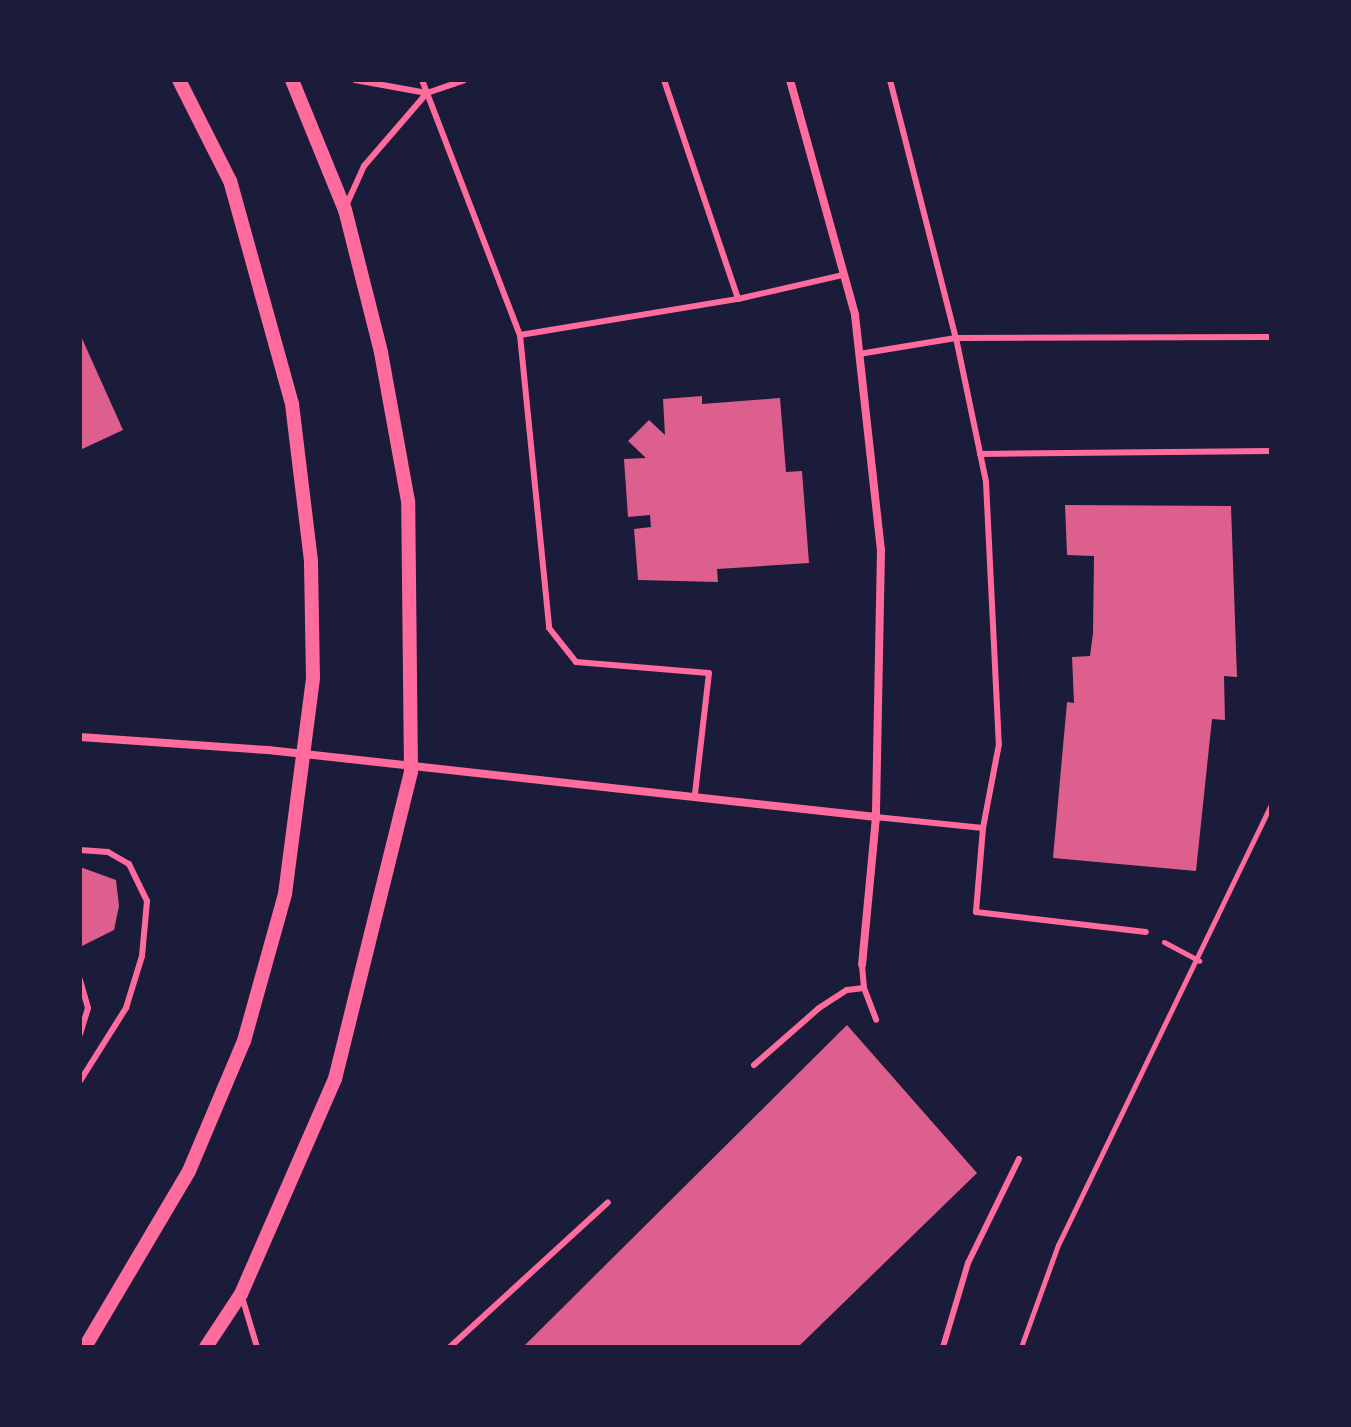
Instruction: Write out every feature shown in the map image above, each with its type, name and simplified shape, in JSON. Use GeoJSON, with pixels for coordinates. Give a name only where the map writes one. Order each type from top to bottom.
{"type":"FeatureCollection","features":[{"type":"Feature","properties":{"kind":"street"},"geometry":{"type":"LineString","coordinates":[[85,1347],[189,1171],[244,1041],[285,894],[307,757],[311,561],[292,404],[230,181],[179,80]]}},
{"type":"Feature","properties":{"kind":"street"},"geometry":{"type":"LineString","coordinates":[[206,1347],[241,1294],[335,1079],[411,771],[408,501],[345,210],[292,80]]}},
{"type":"Feature","properties":{"kind":"street"},"geometry":{"type":"LineString","coordinates":[[790,80],[843,275],[859,354],[881,550],[876,817],[862,964]]}},
{"type":"Feature","properties":{"kind":"street"},"geometry":{"type":"LineString","coordinates":[[80,737],[307,757],[411,771],[695,794],[876,817]]}},
{"type":"Feature","properties":{"kind":"lane"},"geometry":{"type":"LineString","coordinates":[[355,80],[427,93],[464,80]]}},
{"type":"Feature","properties":{"kind":"lane"},"geometry":{"type":"LineString","coordinates":[[422,80],[520,335],[549,628],[576,662],[709,673],[695,794]]}},
{"type":"Feature","properties":{"kind":"lane"},"geometry":{"type":"LineString","coordinates":[[664,80],[738,299]]}},
{"type":"Feature","properties":{"kind":"lane"},"geometry":{"type":"LineString","coordinates":[[890,80],[956,338],[980,454],[999,744],[983,828],[976,912],[1146,932]]}},
{"type":"Feature","properties":{"kind":"lane"},"geometry":{"type":"LineString","coordinates":[[345,210],[364,166],[427,93]]}},
{"type":"Feature","properties":{"kind":"lane"},"geometry":{"type":"LineString","coordinates":[[520,335],[738,299],[843,275]]}},
{"type":"Feature","properties":{"kind":"lane"},"geometry":{"type":"LineString","coordinates":[[859,354],[956,338],[1271,337]]}},
{"type":"Feature","properties":{"kind":"lane"},"geometry":{"type":"LineString","coordinates":[[980,454],[1271,451]]}},
{"type":"Feature","properties":{"kind":"lane"},"geometry":{"type":"LineString","coordinates":[[876,817],[983,828]]}},
{"type":"Feature","properties":{"kind":"lane"},"geometry":{"type":"LineString","coordinates":[[80,850],[129,864],[147,901],[142,956],[126,1008],[80,1081]]}},
{"type":"Feature","properties":{"kind":"lane"},"geometry":{"type":"LineString","coordinates":[[862,964],[864,988],[876,1020]]}},
{"type":"Feature","properties":{"kind":"lane"},"geometry":{"type":"LineString","coordinates":[[80,980],[88,1008],[80,1034]]}},
{"type":"Feature","properties":{"kind":"lane"},"geometry":{"type":"LineString","coordinates":[[754,1065],[819,1008],[847,990],[864,988]]}},
{"type":"Feature","properties":{"kind":"lane"},"geometry":{"type":"LineString","coordinates":[[943,1347],[968,1263],[1019,1159]]}},
{"type":"Feature","properties":{"kind":"lane"},"geometry":{"type":"LineString","coordinates":[[450,1347],[608,1202]]}},
{"type":"Feature","properties":{"kind":"lane"},"geometry":{"type":"LineString","coordinates":[[241,1294],[257,1347]]}},
{"type":"Feature","properties":{"kind":"path"},"geometry":{"type":"LineString","coordinates":[[1021,1347],[1058,1245],[1199,961],[1271,805]]}},
{"type":"Feature","properties":{"kind":"path"},"geometry":{"type":"LineString","coordinates":[[1146,932],[1199,961]]}},
{"type":"Feature","properties":{"kind":"building"},"geometry":{"type":"Polygon","coordinates":[[[80,334],[123,430],[80,450],[80,334]]]}},
{"type":"Feature","properties":{"kind":"building"},"geometry":{"type":"Polygon","coordinates":[[[702,396],[702,404],[780,398],[786,472],[802,471],[809,563],[717,569],[718,582],[638,580],[634,529],[651,527],[650,515],[628,517],[624,459],[646,458],[628,441],[649,420],[665,435],[663,399],[702,396]]]}},
{"type":"Feature","properties":{"kind":"building"},"geometry":{"type":"Polygon","coordinates":[[[1065,505],[1231,506],[1237,677],[1224,676],[1225,720],[1212,719],[1196,871],[1053,858],[1067,702],[1074,703],[1072,657],[1090,656],[1093,633],[1094,556],[1067,555],[1065,505]]]}},
{"type":"Feature","properties":{"kind":"building"},"geometry":{"type":"Polygon","coordinates":[[[80,867],[116,880],[119,906],[114,930],[80,947],[80,867]]]}},
{"type":"Feature","properties":{"kind":"building"},"geometry":{"type":"Polygon","coordinates":[[[847,1025],[977,1173],[798,1347],[523,1347],[847,1025]]]}}]}
